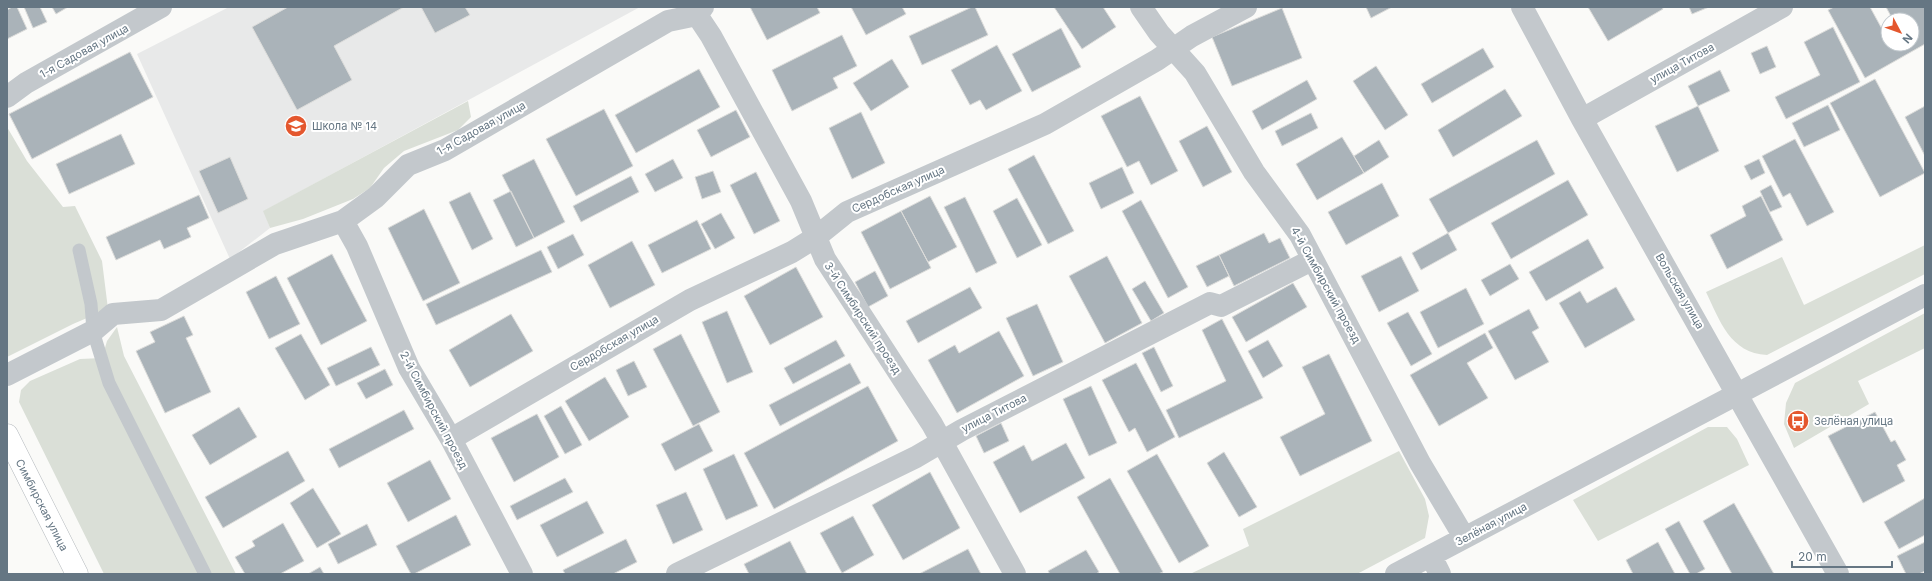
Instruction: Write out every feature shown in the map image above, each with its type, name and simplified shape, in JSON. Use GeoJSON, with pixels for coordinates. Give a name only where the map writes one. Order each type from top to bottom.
{"type":"FeatureCollection","features":[{"type":"Feature","properties":{"kind":"main road","name":"Симбирская улица"},"geometry":{"type":"LineString","coordinates":[[7,435],[77,574]]}},
{"type":"Feature","properties":{"kind":"street","name":"1-я Садовая улица"},"geometry":{"type":"LineString","coordinates":[[7,97],[26,83],[161,7]]}},
{"type":"Feature","properties":{"kind":"street","name":"4-й Симбирский проезд"},"geometry":{"type":"LineString","coordinates":[[1141,7],[1172,48],[1195,72],[1254,172],[1300,235],[1420,463],[1464,537]]}},
{"type":"Feature","properties":{"kind":"street","name":"Сердобская улица"},"geometry":{"type":"LineString","coordinates":[[451,439],[690,300],[792,252],[847,212],[1045,124],[1157,60],[1172,48],[1246,7]]}},
{"type":"Feature","properties":{"kind":"street","name":"Вольская улица"},"geometry":{"type":"LineString","coordinates":[[1522,7],[1582,119],[1738,393],[1838,574]]}},
{"type":"Feature","properties":{"kind":"street","name":"улица Титова"},"geometry":{"type":"LineString","coordinates":[[1582,119],[1782,7]]}},
{"type":"Feature","properties":{"kind":"street","name":"1-я Садовая улица"},"geometry":{"type":"LineString","coordinates":[[7,375],[93,331],[113,314],[161,310],[274,244],[342,221],[376,197],[408,166],[445,150],[668,21],[700,11]]}},
{"type":"Feature","properties":{"kind":"street","name":"3-й Симбирский проезд"},"geometry":{"type":"LineString","coordinates":[[700,11],[710,36],[801,201],[825,259],[932,424],[940,441],[1015,574]]}},
{"type":"Feature","properties":{"kind":"street","name":"2-й Симбирский проезд"},"geometry":{"type":"LineString","coordinates":[[342,221],[357,246],[409,368],[451,439],[522,574]]}},
{"type":"Feature","properties":{"kind":"street","name":"улица Титова"},"geometry":{"type":"LineString","coordinates":[[677,574],[916,457],[940,441],[1210,303],[1222,306],[1312,260]]}},
{"type":"Feature","properties":{"kind":"street","name":"Зелёная улица"},"geometry":{"type":"LineString","coordinates":[[1396,574],[1435,565],[1464,537],[1925,295]]}},
{"type":"Feature","properties":{"kind":"lane"},"geometry":{"type":"LineString","coordinates":[[79,250],[91,304],[93,331],[109,383],[205,574]]}},
{"type":"Feature","properties":{"kind":"shaded area","name":"Школа № 14"},"geometry":{"type":"Polygon","coordinates":[[[229,7],[640,7],[264,211],[270,228],[230,259],[137,54],[229,7]]]}},
{"type":"Feature","properties":{"kind":"shaded area"},"geometry":{"type":"Polygon","coordinates":[[[468,101],[471,117],[458,130],[404,151],[384,168],[370,188],[353,199],[303,219],[270,228],[263,211],[468,101]]]}},
{"type":"Feature","properties":{"kind":"shaded area"},"geometry":{"type":"Polygon","coordinates":[[[7,127],[27,161],[63,207],[75,206],[102,261],[108,309],[73,324],[7,357],[7,127]]]}},
{"type":"Feature","properties":{"kind":"shaded area"},"geometry":{"type":"Polygon","coordinates":[[[1925,245],[1925,274],[1767,355],[1754,353],[1735,342],[1728,334],[1716,314],[1706,292],[1782,257],[1804,305],[1925,245]]]}},
{"type":"Feature","properties":{"kind":"shaded area"},"geometry":{"type":"Polygon","coordinates":[[[1925,313],[1925,348],[1858,381],[1869,404],[1794,448],[1784,424],[1786,403],[1795,383],[1925,313]]]}},
{"type":"Feature","properties":{"kind":"shaded area"},"geometry":{"type":"Polygon","coordinates":[[[117,327],[124,356],[236,574],[104,574],[19,402],[21,390],[30,381],[80,359],[102,358],[107,341],[117,327]]]}},
{"type":"Feature","properties":{"kind":"shaded area"},"geometry":{"type":"Polygon","coordinates":[[[1708,427],[1727,427],[1737,439],[1749,465],[1598,541],[1573,500],[1708,427]]]}},
{"type":"Feature","properties":{"kind":"shaded area"},"geometry":{"type":"Polygon","coordinates":[[[1399,451],[1425,499],[1429,516],[1425,538],[1357,574],[1190,574],[1249,546],[1243,529],[1399,451]]]}},
{"type":"Feature","properties":{"kind":"building"},"geometry":{"type":"Polygon","coordinates":[[[12,7],[17,7],[27,29],[7,39],[7,10],[12,7]]]}},
{"type":"Feature","properties":{"kind":"building"},"geometry":{"type":"Polygon","coordinates":[[[24,7],[40,7],[47,22],[33,28],[24,7]]]}},
{"type":"Feature","properties":{"kind":"building"},"geometry":{"type":"Polygon","coordinates":[[[52,7],[68,7],[56,14],[52,7]]]}},
{"type":"Feature","properties":{"kind":"building"},"geometry":{"type":"Polygon","coordinates":[[[288,7],[404,7],[334,46],[352,80],[297,110],[252,27],[288,7]]]}},
{"type":"Feature","properties":{"kind":"building"},"geometry":{"type":"Polygon","coordinates":[[[421,7],[465,7],[470,15],[435,33],[421,7]]]}},
{"type":"Feature","properties":{"kind":"building"},"geometry":{"type":"Polygon","coordinates":[[[750,7],[817,7],[820,13],[767,40],[750,7]]]}},
{"type":"Feature","properties":{"kind":"building"},"geometry":{"type":"Polygon","coordinates":[[[851,7],[902,7],[906,14],[866,35],[851,7]]]}},
{"type":"Feature","properties":{"kind":"building"},"geometry":{"type":"Polygon","coordinates":[[[972,7],[975,7],[988,35],[922,65],[909,36],[972,7]]]}},
{"type":"Feature","properties":{"kind":"building"},"geometry":{"type":"Polygon","coordinates":[[[1054,7],[1103,7],[1116,27],[1082,49],[1054,7]]]}},
{"type":"Feature","properties":{"kind":"building"},"geometry":{"type":"Polygon","coordinates":[[[1366,7],[1392,7],[1371,18],[1366,7]]]}},
{"type":"Feature","properties":{"kind":"building"},"geometry":{"type":"Polygon","coordinates":[[[1588,7],[1662,7],[1663,9],[1608,41],[1588,7]]]}},
{"type":"Feature","properties":{"kind":"building"},"geometry":{"type":"Polygon","coordinates":[[[1689,7],[1709,7],[1692,14],[1689,7]]]}},
{"type":"Feature","properties":{"kind":"building"},"geometry":{"type":"Polygon","coordinates":[[[1834,7],[1870,7],[1880,25],[1880,52],[1911,52],[1865,78],[1828,10],[1834,7]]]}},
{"type":"Feature","properties":{"kind":"building"},"geometry":{"type":"Polygon","coordinates":[[[1886,7],[1925,7],[1925,44],[1920,47],[1920,12],[1889,12],[1886,7]]]}},
{"type":"Feature","properties":{"kind":"building"},"geometry":{"type":"Polygon","coordinates":[[[1282,8],[1302,58],[1232,86],[1212,37],[1282,8]]]}},
{"type":"Feature","properties":{"kind":"building"},"geometry":{"type":"Polygon","coordinates":[[[1833,27],[1860,82],[1786,119],[1775,97],[1820,75],[1804,42],[1833,27]]]}},
{"type":"Feature","properties":{"kind":"building"},"geometry":{"type":"Polygon","coordinates":[[[1061,28],[1081,67],[1032,92],[1012,54],[1061,28]]]}},
{"type":"Feature","properties":{"kind":"building"},"geometry":{"type":"Polygon","coordinates":[[[842,35],[857,66],[833,78],[838,88],[792,111],[772,70],[842,35]]]}},
{"type":"Feature","properties":{"kind":"building"},"geometry":{"type":"Polygon","coordinates":[[[997,45],[1022,91],[986,110],[980,100],[970,105],[951,70],[997,45]]]}},
{"type":"Feature","properties":{"kind":"building"},"geometry":{"type":"Polygon","coordinates":[[[1767,46],[1776,67],[1760,74],[1751,53],[1767,46]]]}},
{"type":"Feature","properties":{"kind":"building"},"geometry":{"type":"Polygon","coordinates":[[[1483,48],[1494,67],[1432,103],[1421,84],[1483,48]]]}},
{"type":"Feature","properties":{"kind":"building"},"geometry":{"type":"Polygon","coordinates":[[[130,52],[153,97],[32,159],[9,114],[130,52]]]}},
{"type":"Feature","properties":{"kind":"building"},"geometry":{"type":"Polygon","coordinates":[[[892,59],[909,87],[871,111],[853,83],[892,59]]]}},
{"type":"Feature","properties":{"kind":"building"},"geometry":{"type":"Polygon","coordinates":[[[1376,66],[1408,115],[1385,130],[1353,81],[1376,66]]]}},
{"type":"Feature","properties":{"kind":"building"},"geometry":{"type":"Polygon","coordinates":[[[699,69],[720,107],[636,153],[615,115],[699,69]]]}},
{"type":"Feature","properties":{"kind":"building"},"geometry":{"type":"Polygon","coordinates":[[[1720,70],[1730,91],[1698,106],[1688,86],[1720,70]]]}},
{"type":"Feature","properties":{"kind":"building"},"geometry":{"type":"Polygon","coordinates":[[[1875,79],[1925,173],[1880,197],[1830,103],[1875,79]]]}},
{"type":"Feature","properties":{"kind":"building"},"geometry":{"type":"Polygon","coordinates":[[[1307,80],[1317,99],[1262,130],[1252,111],[1307,80]]]}},
{"type":"Feature","properties":{"kind":"building"},"geometry":{"type":"Polygon","coordinates":[[[1505,89],[1522,116],[1453,157],[1438,130],[1505,89]]]}},
{"type":"Feature","properties":{"kind":"building"},"geometry":{"type":"Polygon","coordinates":[[[1140,96],[1178,171],[1151,185],[1139,161],[1127,167],[1101,116],[1140,96]]]}},
{"type":"Feature","properties":{"kind":"building"},"geometry":{"type":"Polygon","coordinates":[[[1828,105],[1840,130],[1804,147],[1792,123],[1828,105]]]}},
{"type":"Feature","properties":{"kind":"building"},"geometry":{"type":"Polygon","coordinates":[[[1698,106],[1719,151],[1677,172],[1655,126],[1698,106]]]}},
{"type":"Feature","properties":{"kind":"building"},"geometry":{"type":"Polygon","coordinates":[[[1925,106],[1925,156],[1905,117],[1925,106]]]}},
{"type":"Feature","properties":{"kind":"building"},"geometry":{"type":"Polygon","coordinates":[[[604,109],[633,166],[576,196],[546,139],[604,109]]]}},
{"type":"Feature","properties":{"kind":"building"},"geometry":{"type":"Polygon","coordinates":[[[736,110],[750,137],[711,157],[697,130],[736,110]]]}},
{"type":"Feature","properties":{"kind":"building"},"geometry":{"type":"Polygon","coordinates":[[[861,112],[885,163],[852,179],[829,128],[861,112]]]}},
{"type":"Feature","properties":{"kind":"building"},"geometry":{"type":"Polygon","coordinates":[[[1311,113],[1318,128],[1282,146],[1275,131],[1311,113]]]}},
{"type":"Feature","properties":{"kind":"building"},"geometry":{"type":"Polygon","coordinates":[[[1207,126],[1232,172],[1203,187],[1179,141],[1207,126]]]}},
{"type":"Feature","properties":{"kind":"building"},"geometry":{"type":"Polygon","coordinates":[[[121,134],[135,164],[69,194],[56,164],[121,134]]]}},
{"type":"Feature","properties":{"kind":"building"},"geometry":{"type":"Polygon","coordinates":[[[1342,137],[1364,173],[1317,200],[1296,164],[1342,137]]]}},
{"type":"Feature","properties":{"kind":"building"},"geometry":{"type":"Polygon","coordinates":[[[1795,139],[1834,212],[1807,226],[1790,193],[1783,197],[1762,156],[1795,139]]]}},
{"type":"Feature","properties":{"kind":"building"},"geometry":{"type":"Polygon","coordinates":[[[1379,140],[1389,157],[1364,173],[1354,156],[1379,140]]]}},
{"type":"Feature","properties":{"kind":"building"},"geometry":{"type":"Polygon","coordinates":[[[1537,140],[1555,174],[1448,233],[1429,199],[1537,140]]]}},
{"type":"Feature","properties":{"kind":"building"},"geometry":{"type":"Polygon","coordinates":[[[1034,155],[1074,231],[1048,244],[1008,169],[1034,155]]]}},
{"type":"Feature","properties":{"kind":"building"},"geometry":{"type":"Polygon","coordinates":[[[230,157],[248,199],[218,213],[199,171],[230,157]]]}},
{"type":"Feature","properties":{"kind":"building"},"geometry":{"type":"Polygon","coordinates":[[[534,159],[565,222],[534,238],[502,175],[534,159]]]}},
{"type":"Feature","properties":{"kind":"building"},"geometry":{"type":"Polygon","coordinates":[[[673,159],[683,178],[655,192],[645,174],[673,159]]]}},
{"type":"Feature","properties":{"kind":"building"},"geometry":{"type":"Polygon","coordinates":[[[1759,159],[1765,173],[1751,180],[1744,166],[1759,159]]]}},
{"type":"Feature","properties":{"kind":"building"},"geometry":{"type":"Polygon","coordinates":[[[1122,167],[1134,193],[1101,209],[1089,183],[1122,167]]]}},
{"type":"Feature","properties":{"kind":"building"},"geometry":{"type":"Polygon","coordinates":[[[713,171],[721,192],[702,199],[695,177],[713,171]]]}},
{"type":"Feature","properties":{"kind":"building"},"geometry":{"type":"Polygon","coordinates":[[[756,172],[780,221],[754,234],[730,185],[756,172]]]}},
{"type":"Feature","properties":{"kind":"building"},"geometry":{"type":"Polygon","coordinates":[[[631,176],[639,192],[581,222],[573,206],[631,176]]]}},
{"type":"Feature","properties":{"kind":"building"},"geometry":{"type":"Polygon","coordinates":[[[1568,180],[1588,215],[1511,259],[1491,223],[1568,180]]]}},
{"type":"Feature","properties":{"kind":"building"},"geometry":{"type":"Polygon","coordinates":[[[1382,183],[1399,216],[1346,245],[1328,212],[1382,183]]]}},
{"type":"Feature","properties":{"kind":"building"},"geometry":{"type":"Polygon","coordinates":[[[1771,185],[1782,207],[1770,212],[1760,191],[1771,185]]]}},
{"type":"Feature","properties":{"kind":"building"},"geometry":{"type":"Polygon","coordinates":[[[511,191],[534,238],[516,247],[493,200],[511,191]]]}},
{"type":"Feature","properties":{"kind":"building"},"geometry":{"type":"Polygon","coordinates":[[[470,192],[493,239],[472,250],[449,202],[470,192]]]}},
{"type":"Feature","properties":{"kind":"building"},"geometry":{"type":"Polygon","coordinates":[[[199,195],[209,218],[187,228],[191,237],[164,249],[160,240],[116,260],[106,237],[199,195]]]}},
{"type":"Feature","properties":{"kind":"building"},"geometry":{"type":"Polygon","coordinates":[[[930,196],[957,247],[928,262],[901,211],[930,196]]]}},
{"type":"Feature","properties":{"kind":"building"},"geometry":{"type":"Polygon","coordinates":[[[1761,196],[1783,240],[1727,269],[1710,235],[1746,216],[1742,206],[1761,196]]]}},
{"type":"Feature","properties":{"kind":"building"},"geometry":{"type":"Polygon","coordinates":[[[965,197],[997,263],[976,273],[944,207],[965,197]]]}},
{"type":"Feature","properties":{"kind":"building"},"geometry":{"type":"Polygon","coordinates":[[[1017,198],[1042,245],[1017,258],[993,211],[1017,198]]]}},
{"type":"Feature","properties":{"kind":"building"},"geometry":{"type":"Polygon","coordinates":[[[1141,200],[1188,287],[1168,298],[1122,211],[1141,200]]]}},
{"type":"Feature","properties":{"kind":"building"},"geometry":{"type":"Polygon","coordinates":[[[424,209],[460,283],[423,301],[388,228],[424,209]]]}},
{"type":"Feature","properties":{"kind":"building"},"geometry":{"type":"Polygon","coordinates":[[[901,211],[931,268],[890,289],[861,232],[901,211]]]}},
{"type":"Feature","properties":{"kind":"building"},"geometry":{"type":"Polygon","coordinates":[[[721,213],[735,238],[715,249],[701,224],[721,213]]]}},
{"type":"Feature","properties":{"kind":"building"},"geometry":{"type":"Polygon","coordinates":[[[697,220],[711,249],[662,273],[648,245],[697,220]]]}},
{"type":"Feature","properties":{"kind":"building"},"geometry":{"type":"Polygon","coordinates":[[[1264,233],[1269,243],[1280,238],[1290,258],[1234,286],[1219,255],[1264,233]]]}},
{"type":"Feature","properties":{"kind":"building"},"geometry":{"type":"Polygon","coordinates":[[[1448,233],[1457,250],[1421,270],[1412,253],[1448,233]]]}},
{"type":"Feature","properties":{"kind":"building"},"geometry":{"type":"Polygon","coordinates":[[[573,234],[584,255],[558,269],[547,247],[573,234]]]}},
{"type":"Feature","properties":{"kind":"building"},"geometry":{"type":"Polygon","coordinates":[[[1588,239],[1604,268],[1546,301],[1529,272],[1588,239]]]}},
{"type":"Feature","properties":{"kind":"building"},"geometry":{"type":"Polygon","coordinates":[[[632,241],[655,285],[610,308],[588,265],[632,241]]]}},
{"type":"Feature","properties":{"kind":"building"},"geometry":{"type":"Polygon","coordinates":[[[541,250],[552,272],[436,325],[426,304],[541,250]]]}},
{"type":"Feature","properties":{"kind":"building"},"geometry":{"type":"Polygon","coordinates":[[[332,254],[367,321],[321,345],[287,278],[332,254]]]}},
{"type":"Feature","properties":{"kind":"building"},"geometry":{"type":"Polygon","coordinates":[[[1219,255],[1229,276],[1207,287],[1196,266],[1219,255]]]}},
{"type":"Feature","properties":{"kind":"building"},"geometry":{"type":"Polygon","coordinates":[[[1107,256],[1142,323],[1105,343],[1069,276],[1107,256]]]}},
{"type":"Feature","properties":{"kind":"building"},"geometry":{"type":"Polygon","coordinates":[[[1401,256],[1419,291],[1379,312],[1361,276],[1401,256]]]}},
{"type":"Feature","properties":{"kind":"building"},"geometry":{"type":"Polygon","coordinates":[[[1510,264],[1519,279],[1490,296],[1481,280],[1510,264]]]}},
{"type":"Feature","properties":{"kind":"building"},"geometry":{"type":"Polygon","coordinates":[[[796,267],[823,317],[770,345],[744,296],[796,267]]]}},
{"type":"Feature","properties":{"kind":"building"},"geometry":{"type":"Polygon","coordinates":[[[875,271],[888,296],[868,307],[855,282],[875,271]]]}},
{"type":"Feature","properties":{"kind":"building"},"geometry":{"type":"Polygon","coordinates":[[[276,276],[300,324],[269,339],[246,292],[276,276]]]}},
{"type":"Feature","properties":{"kind":"building"},"geometry":{"type":"Polygon","coordinates":[[[1145,281],[1164,313],[1151,321],[1132,289],[1145,281]]]}},
{"type":"Feature","properties":{"kind":"building"},"geometry":{"type":"Polygon","coordinates":[[[1293,283],[1307,307],[1246,342],[1232,317],[1293,283]]]}},
{"type":"Feature","properties":{"kind":"building"},"geometry":{"type":"Polygon","coordinates":[[[970,287],[982,308],[918,343],[906,321],[970,287]]]}},
{"type":"Feature","properties":{"kind":"building"},"geometry":{"type":"Polygon","coordinates":[[[1616,287],[1635,320],[1585,348],[1559,303],[1580,291],[1587,303],[1616,287]]]}},
{"type":"Feature","properties":{"kind":"building"},"geometry":{"type":"Polygon","coordinates":[[[1466,288],[1484,324],[1438,348],[1420,312],[1466,288]]]}},
{"type":"Feature","properties":{"kind":"building"},"geometry":{"type":"Polygon","coordinates":[[[1037,304],[1063,362],[1033,376],[1006,318],[1037,304]]]}},
{"type":"Feature","properties":{"kind":"building"},"geometry":{"type":"Polygon","coordinates":[[[1529,309],[1539,328],[1532,332],[1549,362],[1515,380],[1488,331],[1529,309]]]}},
{"type":"Feature","properties":{"kind":"building"},"geometry":{"type":"Polygon","coordinates":[[[727,311],[753,372],[727,383],[702,322],[727,311]]]}},
{"type":"Feature","properties":{"kind":"building"},"geometry":{"type":"Polygon","coordinates":[[[1408,312],[1432,354],[1411,366],[1387,323],[1408,312]]]}},
{"type":"Feature","properties":{"kind":"building"},"geometry":{"type":"Polygon","coordinates":[[[511,314],[533,351],[470,387],[449,350],[511,314]]]}},
{"type":"Feature","properties":{"kind":"building"},"geometry":{"type":"Polygon","coordinates":[[[184,316],[193,335],[186,338],[211,392],[165,413],[136,351],[155,342],[150,332],[184,316]]]}},
{"type":"Feature","properties":{"kind":"building"},"geometry":{"type":"Polygon","coordinates":[[[1222,319],[1263,398],[1179,438],[1166,410],[1226,381],[1202,330],[1222,319]]]}},
{"type":"Feature","properties":{"kind":"building"},"geometry":{"type":"Polygon","coordinates":[[[999,331],[1024,376],[957,413],[928,360],[955,345],[959,353],[999,331]]]}},
{"type":"Feature","properties":{"kind":"building"},"geometry":{"type":"Polygon","coordinates":[[[1485,333],[1493,348],[1467,363],[1488,398],[1439,426],[1410,375],[1485,333]]]}},
{"type":"Feature","properties":{"kind":"building"},"geometry":{"type":"Polygon","coordinates":[[[301,334],[330,385],[305,400],[275,348],[301,334]]]}},
{"type":"Feature","properties":{"kind":"building"},"geometry":{"type":"Polygon","coordinates":[[[681,334],[720,412],[693,426],[653,349],[681,334]]]}},
{"type":"Feature","properties":{"kind":"building"},"geometry":{"type":"Polygon","coordinates":[[[836,340],[845,356],[793,384],[784,368],[836,340]]]}},
{"type":"Feature","properties":{"kind":"building"},"geometry":{"type":"Polygon","coordinates":[[[1268,340],[1283,366],[1263,378],[1248,351],[1268,340]]]}},
{"type":"Feature","properties":{"kind":"building"},"geometry":{"type":"Polygon","coordinates":[[[371,347],[380,365],[336,386],[327,368],[371,347]]]}},
{"type":"Feature","properties":{"kind":"building"},"geometry":{"type":"Polygon","coordinates":[[[1154,347],[1173,386],[1161,392],[1142,353],[1154,347]]]}},
{"type":"Feature","properties":{"kind":"building"},"geometry":{"type":"Polygon","coordinates":[[[1329,354],[1372,441],[1300,476],[1280,437],[1325,414],[1302,367],[1329,354]]]}},
{"type":"Feature","properties":{"kind":"building"},"geometry":{"type":"Polygon","coordinates":[[[634,361],[647,387],[628,396],[616,370],[634,361]]]}},
{"type":"Feature","properties":{"kind":"building"},"geometry":{"type":"Polygon","coordinates":[[[850,363],[861,383],[780,426],[769,405],[850,363]]]}},
{"type":"Feature","properties":{"kind":"building"},"geometry":{"type":"Polygon","coordinates":[[[1136,363],[1175,437],[1147,452],[1135,428],[1129,432],[1102,380],[1136,363]]]}},
{"type":"Feature","properties":{"kind":"building"},"geometry":{"type":"Polygon","coordinates":[[[385,369],[393,385],[366,399],[357,383],[385,369]]]}},
{"type":"Feature","properties":{"kind":"building"},"geometry":{"type":"Polygon","coordinates":[[[605,377],[629,417],[589,441],[565,401],[605,377]]]}},
{"type":"Feature","properties":{"kind":"building"},"geometry":{"type":"Polygon","coordinates":[[[868,386],[898,441],[774,509],[744,453],[868,386]]]}},
{"type":"Feature","properties":{"kind":"building"},"geometry":{"type":"Polygon","coordinates":[[[1091,386],[1117,443],[1089,456],[1063,399],[1091,386]]]}},
{"type":"Feature","properties":{"kind":"building"},"geometry":{"type":"Polygon","coordinates":[[[561,406],[582,445],[565,454],[544,416],[561,406]]]}},
{"type":"Feature","properties":{"kind":"building"},"geometry":{"type":"Polygon","coordinates":[[[239,407],[257,437],[210,465],[192,435],[239,407]]]}},
{"type":"Feature","properties":{"kind":"building"},"geometry":{"type":"Polygon","coordinates":[[[404,410],[414,429],[339,468],[329,449],[404,410]]]}},
{"type":"Feature","properties":{"kind":"building"},"geometry":{"type":"Polygon","coordinates":[[[1875,412],[1891,442],[1895,440],[1906,460],[1897,465],[1905,481],[1863,503],[1828,436],[1875,412]]]}},
{"type":"Feature","properties":{"kind":"building"},"geometry":{"type":"Polygon","coordinates":[[[537,414],[559,457],[514,482],[491,438],[537,414]]]}},
{"type":"Feature","properties":{"kind":"building"},"geometry":{"type":"Polygon","coordinates":[[[1001,423],[1009,441],[984,453],[976,436],[1001,423]]]}},
{"type":"Feature","properties":{"kind":"building"},"geometry":{"type":"Polygon","coordinates":[[[699,424],[713,451],[675,471],[661,444],[699,424]]]}},
{"type":"Feature","properties":{"kind":"building"},"geometry":{"type":"Polygon","coordinates":[[[1066,443],[1085,478],[1020,513],[993,462],[1024,445],[1032,461],[1066,443]]]}},
{"type":"Feature","properties":{"kind":"building"},"geometry":{"type":"Polygon","coordinates":[[[288,451],[305,481],[223,528],[205,497],[288,451]]]}},
{"type":"Feature","properties":{"kind":"building"},"geometry":{"type":"Polygon","coordinates":[[[1224,452],[1257,507],[1239,517],[1207,463],[1224,452]]]}},
{"type":"Feature","properties":{"kind":"building"},"geometry":{"type":"Polygon","coordinates":[[[734,454],[758,506],[726,520],[703,469],[734,454]]]}},
{"type":"Feature","properties":{"kind":"building"},"geometry":{"type":"Polygon","coordinates":[[[1157,454],[1209,546],[1179,563],[1127,471],[1157,454]]]}},
{"type":"Feature","properties":{"kind":"building"},"geometry":{"type":"Polygon","coordinates":[[[430,460],[451,499],[408,522],[387,483],[430,460]]]}},
{"type":"Feature","properties":{"kind":"building"},"geometry":{"type":"Polygon","coordinates":[[[930,472],[960,528],[903,560],[872,505],[930,472]]]}},
{"type":"Feature","properties":{"kind":"building"},"geometry":{"type":"Polygon","coordinates":[[[565,478],[573,492],[517,520],[510,506],[565,478]]]}},
{"type":"Feature","properties":{"kind":"building"},"geometry":{"type":"Polygon","coordinates":[[[1110,478],[1163,572],[1158,574],[1120,574],[1077,497],[1110,478]]]}},
{"type":"Feature","properties":{"kind":"building"},"geometry":{"type":"Polygon","coordinates":[[[313,488],[341,534],[317,548],[290,503],[313,488]]]}},
{"type":"Feature","properties":{"kind":"building"},"geometry":{"type":"Polygon","coordinates":[[[686,492],[703,530],[673,544],[656,505],[686,492]]]}},
{"type":"Feature","properties":{"kind":"building"},"geometry":{"type":"Polygon","coordinates":[[[1925,498],[1925,535],[1899,549],[1884,522],[1925,498]]]}},
{"type":"Feature","properties":{"kind":"building"},"geometry":{"type":"Polygon","coordinates":[[[587,501],[604,533],[557,557],[540,525],[587,501]]]}},
{"type":"Feature","properties":{"kind":"building"},"geometry":{"type":"Polygon","coordinates":[[[1734,503],[1774,574],[1732,574],[1703,521],[1734,503]]]}},
{"type":"Feature","properties":{"kind":"building"},"geometry":{"type":"Polygon","coordinates":[[[456,515],[471,545],[414,574],[411,574],[396,546],[456,515]]]}},
{"type":"Feature","properties":{"kind":"building"},"geometry":{"type":"Polygon","coordinates":[[[853,516],[874,555],[842,573],[820,533],[853,516]]]}},
{"type":"Feature","properties":{"kind":"building"},"geometry":{"type":"Polygon","coordinates":[[[1679,521],[1705,569],[1696,574],[1690,574],[1665,529],[1679,521]]]}},
{"type":"Feature","properties":{"kind":"building"},"geometry":{"type":"Polygon","coordinates":[[[283,523],[304,561],[280,574],[245,574],[235,557],[255,546],[252,541],[283,523]]]}},
{"type":"Feature","properties":{"kind":"building"},"geometry":{"type":"Polygon","coordinates":[[[367,524],[377,545],[338,564],[328,544],[367,524]]]}},
{"type":"Feature","properties":{"kind":"building"},"geometry":{"type":"Polygon","coordinates":[[[626,539],[637,562],[613,574],[565,574],[563,570],[626,539]]]}},
{"type":"Feature","properties":{"kind":"building"},"geometry":{"type":"Polygon","coordinates":[[[790,541],[807,574],[749,574],[744,564],[790,541]]]}},
{"type":"Feature","properties":{"kind":"building"},"geometry":{"type":"Polygon","coordinates":[[[1658,542],[1675,574],[1633,574],[1626,560],[1658,542]]]}},
{"type":"Feature","properties":{"kind":"building"},"geometry":{"type":"Polygon","coordinates":[[[1925,542],[1925,571],[1919,574],[1906,574],[1897,556],[1925,542]]]}},
{"type":"Feature","properties":{"kind":"building"},"geometry":{"type":"Polygon","coordinates":[[[968,549],[981,574],[919,574],[968,549]]]}},
{"type":"Feature","properties":{"kind":"building"},"geometry":{"type":"Polygon","coordinates":[[[1086,550],[1099,572],[1096,574],[1050,574],[1048,571],[1086,550]]]}},
{"type":"Feature","properties":{"kind":"building"},"geometry":{"type":"Polygon","coordinates":[[[320,567],[324,574],[308,574],[320,567]]]}},
{"type":"Feature","properties":{"kind":"place","name":"Школа № 14"},"geometry":{"type":"Point","coordinates":[296,126]}},
{"type":"Feature","properties":{"kind":"place","name":"Зелёная улица"},"geometry":{"type":"Point","coordinates":[1798,421]}}]}
